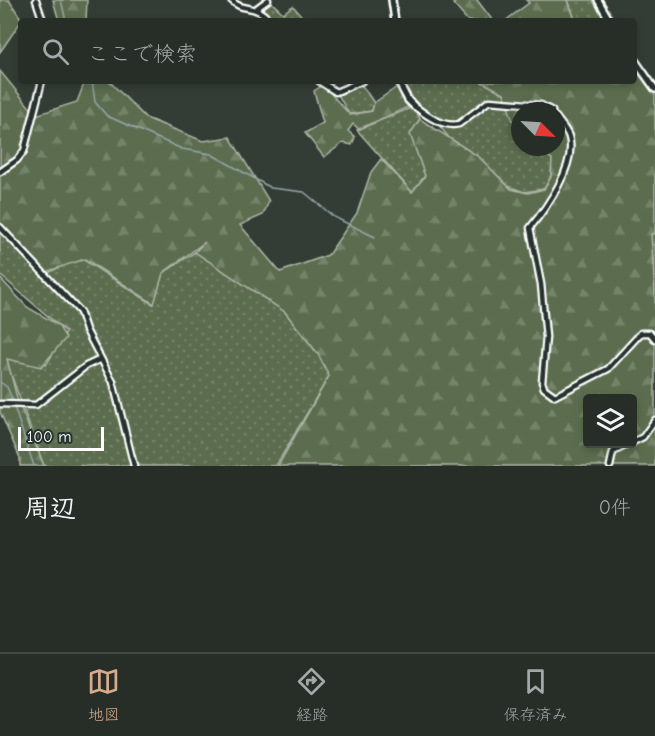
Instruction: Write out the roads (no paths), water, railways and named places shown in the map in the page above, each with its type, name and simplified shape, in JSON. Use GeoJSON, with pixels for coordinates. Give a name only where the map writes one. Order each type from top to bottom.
{"type":"FeatureCollection","features":[{"type":"Feature","properties":{"kind":"street"},"geometry":{"type":"LineString","coordinates":[[36,0],[42,18]]}},
{"type":"Feature","properties":{"kind":"street"},"geometry":{"type":"LineString","coordinates":[[231,0],[235,5],[257,8],[267,18]]}},
{"type":"Feature","properties":{"kind":"street"},"geometry":{"type":"LineString","coordinates":[[257,8],[268,0]]}},
{"type":"Feature","properties":{"kind":"street"},"geometry":{"type":"LineString","coordinates":[[392,0],[395,18]]}},
{"type":"Feature","properties":{"kind":"street"},"geometry":{"type":"LineString","coordinates":[[598,0],[608,18]]}},
{"type":"Feature","properties":{"kind":"street"},"geometry":{"type":"LineString","coordinates":[[637,63],[655,89]]}},
{"type":"Feature","properties":{"kind":"street"},"geometry":{"type":"LineString","coordinates":[[0,172],[17,160],[24,151],[41,84]]}},
{"type":"Feature","properties":{"kind":"street"},"geometry":{"type":"LineString","coordinates":[[324,84],[336,92],[355,84]]}},
{"type":"Feature","properties":{"kind":"street"},"geometry":{"type":"LineString","coordinates":[[400,84],[408,100],[414,105],[447,125],[453,126],[459,124],[489,100],[511,102]]}},
{"type":"Feature","properties":{"kind":"street"},"geometry":{"type":"LineString","coordinates":[[565,130],[568,135],[568,154],[555,194],[530,228],[541,284],[546,337],[542,382],[544,388],[555,396],[578,386],[608,369],[640,333],[650,333],[655,339]]}},
{"type":"Feature","properties":{"kind":"street"},"geometry":{"type":"LineString","coordinates":[[0,227],[80,312],[113,382],[123,414],[134,466]]}},
{"type":"Feature","properties":{"kind":"street"},"geometry":{"type":"LineString","coordinates":[[0,404],[36,405],[86,366],[101,358]]}},
{"type":"Feature","properties":{"kind":"street"},"geometry":{"type":"LineString","coordinates":[[610,466],[613,452],[643,437],[655,420]]}},
{"type":"Feature","properties":{"kind":"waterway"},"geometry":{"type":"LineString","coordinates":[[61,0],[65,18]]}},
{"type":"Feature","properties":{"kind":"waterway"},"geometry":{"type":"LineString","coordinates":[[92,84],[95,102],[107,116],[182,149],[211,154],[271,188],[304,192],[334,217],[375,237]]}},
{"type":"Feature","properties":{"kind":"waterway"},"geometry":{"type":"LineString","coordinates":[[0,382],[7,387],[14,403]]}},
{"type":"Feature","properties":{"kind":"waterway"},"geometry":{"type":"LineString","coordinates":[[14,407],[34,466]]}}]}
